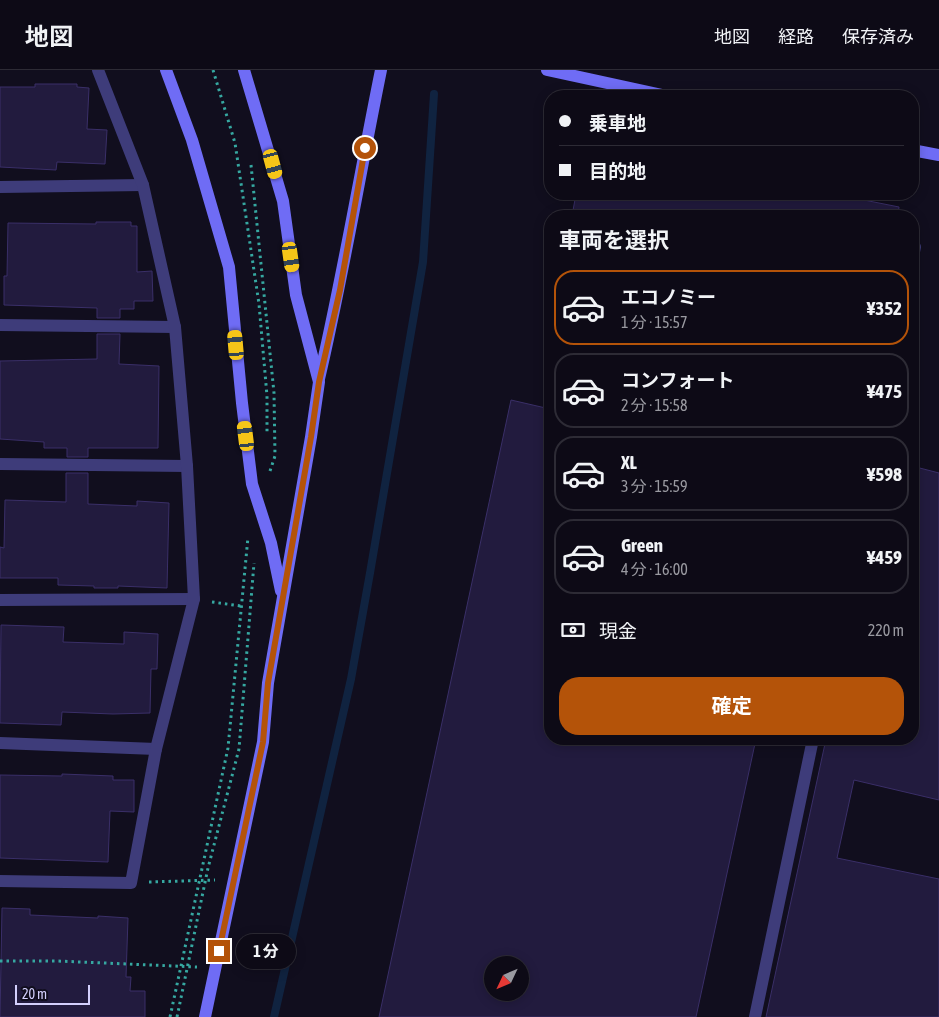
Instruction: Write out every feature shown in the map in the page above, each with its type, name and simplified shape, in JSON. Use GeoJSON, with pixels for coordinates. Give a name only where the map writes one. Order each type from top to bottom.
{"type":"FeatureCollection","features":[{"type":"Feature","properties":{"kind":"street"},"geometry":{"type":"LineString","coordinates":[[0,881],[131,883],[156,749],[194,599],[187,466],[174,327],[143,185],[98,70]]}},
{"type":"Feature","properties":{"kind":"street"},"geometry":{"type":"LineString","coordinates":[[166,70],[192,140],[229,268],[252,484],[272,543],[283,598]]}},
{"type":"Feature","properties":{"kind":"street"},"geometry":{"type":"LineString","coordinates":[[244,70],[283,201],[296,295],[319,382]]}},
{"type":"Feature","properties":{"kind":"street"},"geometry":{"type":"LineString","coordinates":[[205,1017],[263,742],[268,683],[319,382],[340,290],[381,70]]}},
{"type":"Feature","properties":{"kind":"street"},"geometry":{"type":"LineString","coordinates":[[548,70],[640,90]]}},
{"type":"Feature","properties":{"kind":"street"},"geometry":{"type":"LineString","coordinates":[[919,151],[939,155]]}},
{"type":"Feature","properties":{"kind":"street"},"geometry":{"type":"LineString","coordinates":[[0,187],[143,185]]}},
{"type":"Feature","properties":{"kind":"street"},"geometry":{"type":"LineString","coordinates":[[0,325],[174,327]]}},
{"type":"Feature","properties":{"kind":"street"},"geometry":{"type":"LineString","coordinates":[[0,464],[187,466]]}},
{"type":"Feature","properties":{"kind":"street"},"geometry":{"type":"LineString","coordinates":[[0,600],[194,599]]}},
{"type":"Feature","properties":{"kind":"street"},"geometry":{"type":"LineString","coordinates":[[0,743],[156,749]]}},
{"type":"Feature","properties":{"kind":"street"},"geometry":{"type":"LineString","coordinates":[[755,1017],[812,745]]}},
{"type":"Feature","properties":{"kind":"path"},"geometry":{"type":"LineString","coordinates":[[250,163],[274,394],[275,456],[270,472]]}},
{"type":"Feature","properties":{"kind":"path"},"geometry":{"type":"LineString","coordinates":[[170,1017],[201,881],[207,841],[228,748],[248,535]]}},
{"type":"Feature","properties":{"kind":"path"},"geometry":{"type":"LineString","coordinates":[[177,1017],[208,868],[239,749],[254,560]]}},
{"type":"Feature","properties":{"kind":"path"},"geometry":{"type":"LineString","coordinates":[[194,599],[241,606]]}},
{"type":"Feature","properties":{"kind":"path"},"geometry":{"type":"LineString","coordinates":[[131,883],[233,879]]}},
{"type":"Feature","properties":{"kind":"path"},"geometry":{"type":"LineString","coordinates":[[0,961],[57,961],[216,969]]}},
{"type":"Feature","properties":{"kind":"building"},"geometry":{"type":"Polygon","coordinates":[[[35,84],[77,84],[77,87],[89,88],[87,129],[107,130],[105,164],[57,162],[56,170],[0,167],[0,87],[35,87],[35,84]]]}},
{"type":"Feature","properties":{"kind":"building"},"geometry":{"type":"Polygon","coordinates":[[[575,200],[864,200],[899,207],[899,210],[573,210],[575,200]]]}},
{"type":"Feature","properties":{"kind":"building"},"geometry":{"type":"Polygon","coordinates":[[[96,222],[131,222],[131,226],[137,226],[137,272],[152,271],[153,301],[134,301],[134,309],[120,309],[120,318],[97,318],[97,308],[4,305],[4,276],[7,276],[8,223],[96,224],[96,222]]]}},
{"type":"Feature","properties":{"kind":"building"},"geometry":{"type":"Polygon","coordinates":[[[97,334],[120,334],[119,364],[159,366],[158,448],[88,448],[88,457],[67,457],[67,448],[44,448],[44,442],[0,439],[0,361],[97,359],[97,334]]]}},
{"type":"Feature","properties":{"kind":"building"},"geometry":{"type":"Polygon","coordinates":[[[511,400],[544,408],[544,745],[755,745],[696,1017],[379,1017],[511,400]]]}},
{"type":"Feature","properties":{"kind":"building"},"geometry":{"type":"Polygon","coordinates":[[[919,468],[939,473],[939,800],[854,780],[837,858],[939,879],[939,1017],[766,1017],[825,745],[919,745],[919,468]]]}},
{"type":"Feature","properties":{"kind":"building"},"geometry":{"type":"Polygon","coordinates":[[[66,473],[88,473],[88,504],[137,506],[137,501],[169,503],[167,588],[118,586],[118,588],[94,588],[94,586],[58,585],[58,578],[0,578],[0,547],[4,548],[5,500],[66,502],[66,473]]]}},
{"type":"Feature","properties":{"kind":"building"},"geometry":{"type":"Polygon","coordinates":[[[1,625],[64,627],[63,642],[124,644],[124,632],[158,634],[157,669],[151,669],[150,713],[62,712],[61,725],[0,723],[1,625]]]}},
{"type":"Feature","properties":{"kind":"building"},"geometry":{"type":"Polygon","coordinates":[[[62,774],[113,776],[113,780],[134,780],[134,812],[110,811],[108,862],[0,858],[0,775],[62,776],[62,774]]]}},
{"type":"Feature","properties":{"kind":"building"},"geometry":{"type":"Polygon","coordinates":[[[2,908],[30,909],[30,915],[128,918],[126,977],[131,977],[130,991],[145,991],[145,1017],[0,1017],[2,908]]]}},
{"type":"Feature","properties":{"kind":"waterway"},"geometry":{"type":"LineString","coordinates":[[274,1017],[351,679],[370,573],[423,262],[434,94]]}},
{"type":"Feature","properties":{"kind":"route"},"geometry":{"type":"LineString","coordinates":[[219,951],[263,742],[268,683],[319,382],[340,290],[365,148]]}}]}
